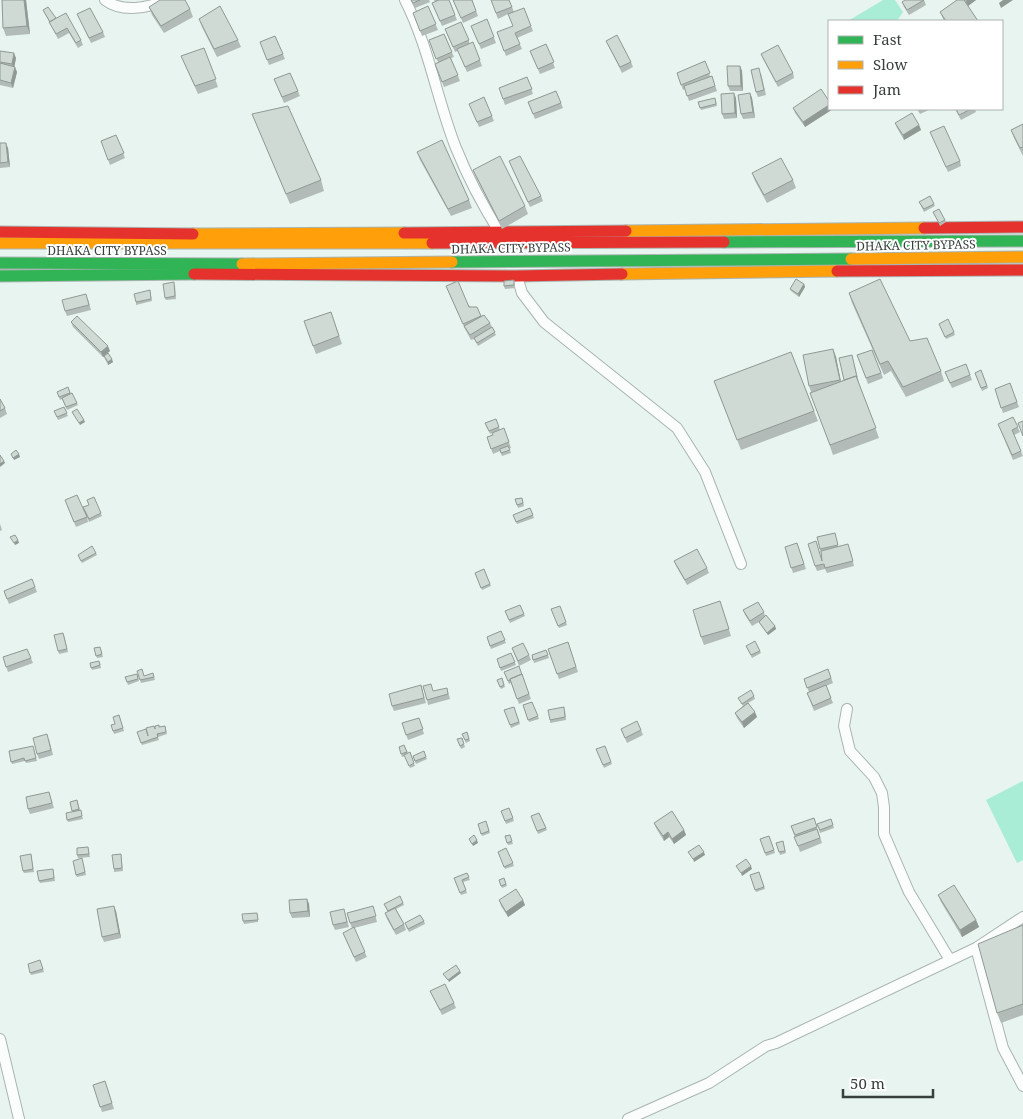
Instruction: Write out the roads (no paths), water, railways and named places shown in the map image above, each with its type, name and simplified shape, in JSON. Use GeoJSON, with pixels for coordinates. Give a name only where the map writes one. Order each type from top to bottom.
{"type":"FeatureCollection","features":[{"type":"Feature","properties":{"kind":"main road"},"geometry":{"type":"LineString","coordinates":[[0,232],[500,233],[1023,226]]}},
{"type":"Feature","properties":{"kind":"main road","name":"DHAKA CITY BYPASS"},"geometry":{"type":"LineString","coordinates":[[0,243],[294,244],[1023,241]]}},
{"type":"Feature","properties":{"kind":"main road","name":"DHAKA CITY BYPASS"},"geometry":{"type":"LineString","coordinates":[[0,263],[269,264],[1023,257]]}},
{"type":"Feature","properties":{"kind":"main road"},"geometry":{"type":"LineString","coordinates":[[0,276],[258,274],[517,276],[890,270],[1023,270]]}},
{"type":"Feature","properties":{"kind":"street"},"geometry":{"type":"LineString","coordinates":[[104,0],[112,5],[132,9],[167,0]]}},
{"type":"Feature","properties":{"kind":"street"},"geometry":{"type":"LineString","coordinates":[[405,0],[426,51],[456,148],[481,203],[500,233]]}},
{"type":"Feature","properties":{"kind":"street"},"geometry":{"type":"LineString","coordinates":[[517,276],[522,293],[544,322],[677,428],[705,472],[741,564]]}},
{"type":"Feature","properties":{"kind":"street"},"geometry":{"type":"LineString","coordinates":[[847,709],[844,726],[850,751],[874,777],[882,793],[884,834],[908,892],[950,960]]}},
{"type":"Feature","properties":{"kind":"street"},"geometry":{"type":"LineString","coordinates":[[628,1119],[710,1083],[766,1046],[776,1043],[976,948],[1023,917]]}},
{"type":"Feature","properties":{"kind":"street"},"geometry":{"type":"LineString","coordinates":[[976,948],[1003,1048],[1023,1086]]}},
{"type":"Feature","properties":{"kind":"street"},"geometry":{"type":"LineString","coordinates":[[0,1039],[19,1119]]}}]}
